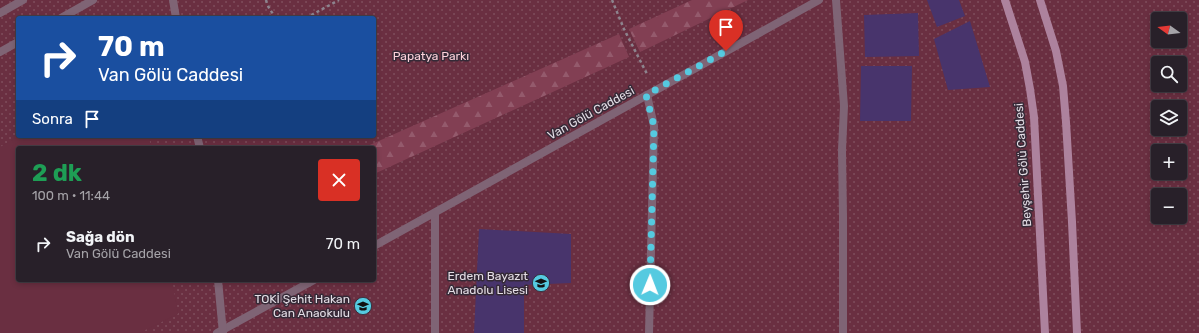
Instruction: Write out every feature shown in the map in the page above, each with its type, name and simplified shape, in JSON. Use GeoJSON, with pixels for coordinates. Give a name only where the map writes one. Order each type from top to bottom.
{"type":"FeatureCollection","features":[{"type":"Feature","properties":{"kind":"main road","name":"Beyşehir Gölü Caddesi"},"geometry":{"type":"LineString","coordinates":[[1005,0],[1025,62],[1033,110],[1045,333]]}},
{"type":"Feature","properties":{"kind":"main road"},"geometry":{"type":"LineString","coordinates":[[1040,0],[1056,51],[1063,86],[1072,214],[1078,333]]}},
{"type":"Feature","properties":{"kind":"street"},"geometry":{"type":"LineString","coordinates":[[0,13],[23,0]]}},
{"type":"Feature","properties":{"kind":"street"},"geometry":{"type":"LineString","coordinates":[[64,16],[93,0]]}},
{"type":"Feature","properties":{"kind":"street"},"geometry":{"type":"LineString","coordinates":[[173,0],[176,16]]}},
{"type":"Feature","properties":{"kind":"street","name":"Van Gölü Caddesi"},"geometry":{"type":"LineString","coordinates":[[376,245],[819,0]]}},
{"type":"Feature","properties":{"kind":"street"},"geometry":{"type":"LineString","coordinates":[[836,0],[844,106],[842,150],[843,333]]}},
{"type":"Feature","properties":{"kind":"street"},"geometry":{"type":"LineString","coordinates":[[0,52],[16,43]]}},
{"type":"Feature","properties":{"kind":"street"},"geometry":{"type":"LineString","coordinates":[[646,95],[654,126],[649,333]]}},
{"type":"Feature","properties":{"kind":"street"},"geometry":{"type":"LineString","coordinates":[[435,213],[435,333]]}},
{"type":"Feature","properties":{"kind":"street"},"geometry":{"type":"LineString","coordinates":[[218,282],[221,332],[310,282]]}},
{"type":"Feature","properties":{"kind":"path"},"geometry":{"type":"LineString","coordinates":[[266,0],[275,16]]}},
{"type":"Feature","properties":{"kind":"path"},"geometry":{"type":"LineString","coordinates":[[310,16],[339,0]]}},
{"type":"Feature","properties":{"kind":"path"},"geometry":{"type":"LineString","coordinates":[[612,0],[624,29],[647,74]]}},
{"type":"Feature","properties":{"kind":"green space","name":"Papatya Parkı"},"geometry":{"type":"Polygon","coordinates":[[[0,0],[1199,0],[1199,333],[0,333],[0,0]]]}},
{"type":"Feature","properties":{"kind":"green space"},"geometry":{"type":"Polygon","coordinates":[[[692,0],[748,0],[640,52],[629,29],[692,0]]]}},
{"type":"Feature","properties":{"kind":"green space"},"geometry":{"type":"Polygon","coordinates":[[[619,34],[629,57],[376,173],[376,146],[367,146],[619,34]]]}},
{"type":"Feature","properties":{"kind":"green space"},"geometry":{"type":"Polygon","coordinates":[[[16,138],[149,138],[151,146],[16,146],[16,282],[172,282],[178,314],[139,333],[0,333],[0,147],[16,138]]]}},
{"type":"Feature","properties":{"kind":"building"},"geometry":{"type":"Polygon","coordinates":[[[927,0],[959,0],[965,16],[937,27],[927,0]]]}},
{"type":"Feature","properties":{"kind":"building"},"geometry":{"type":"Polygon","coordinates":[[[918,13],[919,56],[865,57],[864,15],[918,13]]]}},
{"type":"Feature","properties":{"kind":"building"},"geometry":{"type":"Polygon","coordinates":[[[970,21],[990,87],[948,90],[934,39],[970,21]]]}},
{"type":"Feature","properties":{"kind":"building"},"geometry":{"type":"Polygon","coordinates":[[[861,66],[912,66],[911,121],[860,121],[861,66]]]}},
{"type":"Feature","properties":{"kind":"building"},"geometry":{"type":"Polygon","coordinates":[[[479,229],[571,234],[571,283],[524,285],[524,333],[474,333],[479,229]]]}},
{"type":"Feature","properties":{"kind":"place","name":"Erdem Bayazıt Anadolu Lisesi"},"geometry":{"type":"Point","coordinates":[541,283]}},
{"type":"Feature","properties":{"kind":"place","name":"TOKİ Şehit Hakan Can Anaokulu"},"geometry":{"type":"Point","coordinates":[363,306]}},
{"type":"Feature","properties":{"kind":"route"},"geometry":{"type":"LineString","coordinates":[[650,285],[654,126],[646,95],[726,51]]}}]}
